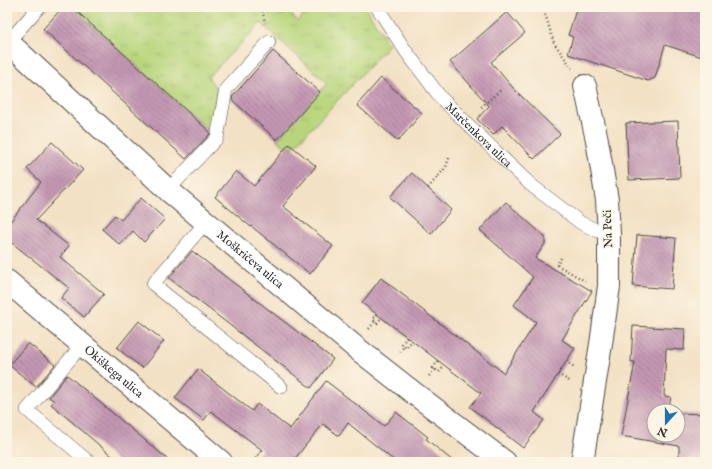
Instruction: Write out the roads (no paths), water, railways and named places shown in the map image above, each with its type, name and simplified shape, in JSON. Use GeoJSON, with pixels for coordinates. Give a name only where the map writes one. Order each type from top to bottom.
{"type":"FeatureCollection","features":[{"type":"Feature","properties":{"kind":"street","name":"Moškričeva ulica"},"geometry":{"type":"LineString","coordinates":[[7,42],[168,190],[355,347],[505,462]]}},
{"type":"Feature","properties":{"kind":"street","name":"Na Peči"},"geometry":{"type":"LineString","coordinates":[[582,462],[609,286],[609,233],[607,200],[597,140],[585,86]]}},
{"type":"Feature","properties":{"kind":"street","name":"Okiškega ulica"},"geometry":{"type":"LineString","coordinates":[[7,281],[220,462]]}},
{"type":"Feature","properties":{"kind":"lane","name":"Moškričeva ulica"},"geometry":{"type":"LineString","coordinates":[[7,42],[39,7]]}},
{"type":"Feature","properties":{"kind":"lane","name":"Marčenkova ulica"},"geometry":{"type":"LineString","coordinates":[[377,7],[405,50],[441,98],[491,147],[538,190],[581,223],[598,231],[609,233]]}},
{"type":"Feature","properties":{"kind":"lane"},"geometry":{"type":"LineString","coordinates":[[168,190],[217,138],[226,89],[269,42]]}},
{"type":"Feature","properties":{"kind":"lane"},"geometry":{"type":"LineString","coordinates":[[206,222],[153,284],[281,387]]}},
{"type":"Feature","properties":{"kind":"lane"},"geometry":{"type":"LineString","coordinates":[[82,345],[27,410],[89,462]]}}]}
